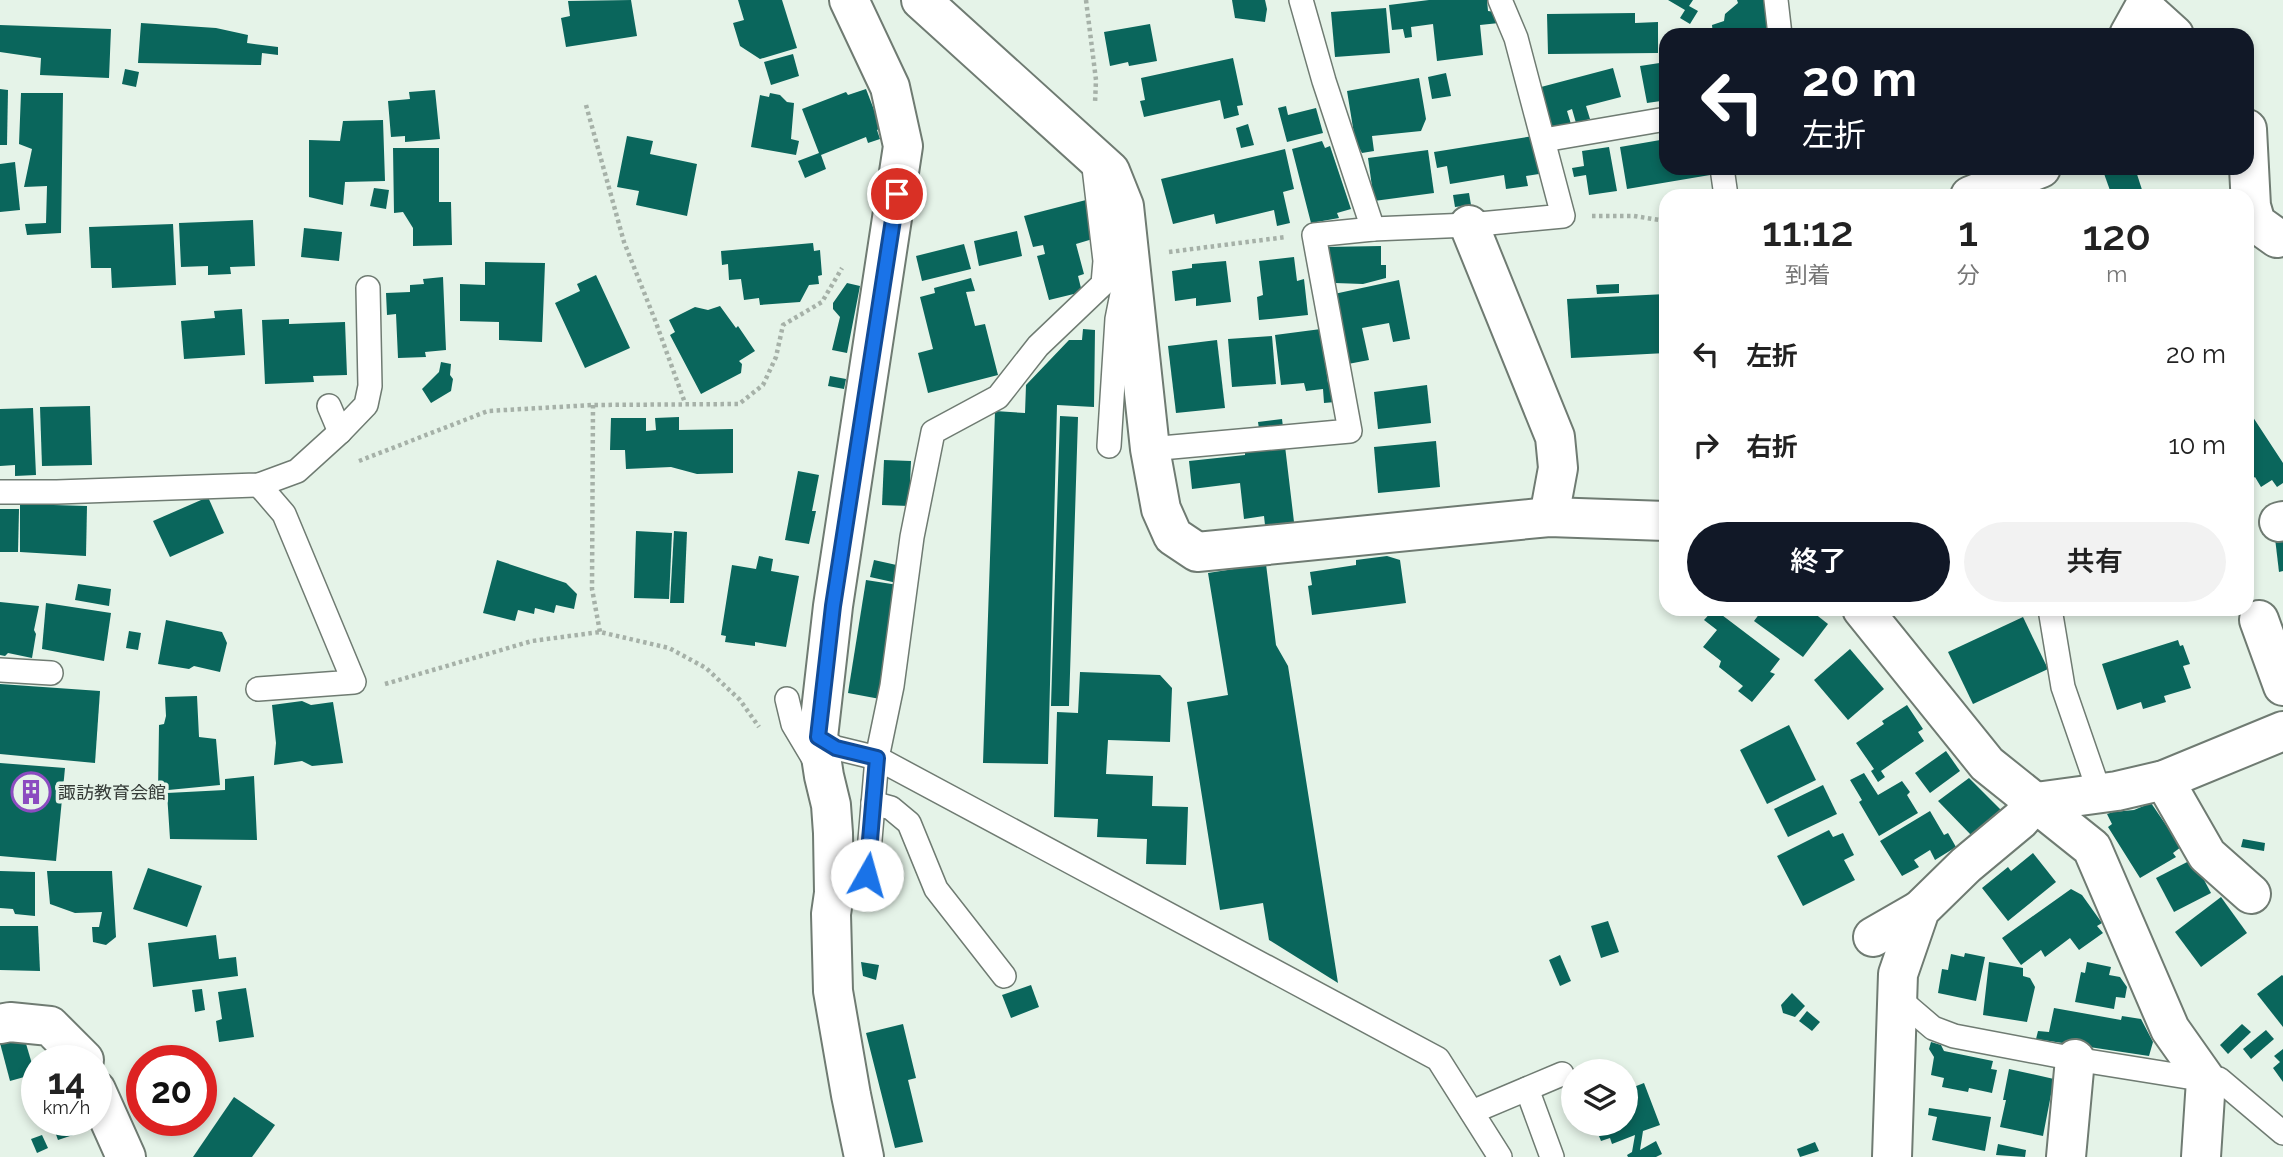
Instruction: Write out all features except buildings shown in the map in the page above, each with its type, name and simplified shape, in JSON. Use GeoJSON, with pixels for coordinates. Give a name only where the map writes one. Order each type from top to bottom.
{"type":"FeatureCollection","features":[{"type":"Feature","properties":{"kind":"street"},"geometry":{"type":"LineString","coordinates":[[849,0],[890,88],[903,146],[833,606],[818,737],[831,805],[833,991],[864,1157]]}},
{"type":"Feature","properties":{"kind":"street"},"geometry":{"type":"LineString","coordinates":[[921,0],[1110,171],[1124,206],[1150,449],[1161,509],[1173,536],[1197,552],[1549,517],[1659,521]]}},
{"type":"Feature","properties":{"kind":"street"},"geometry":{"type":"LineString","coordinates":[[2137,14],[2162,28]]}},
{"type":"Feature","properties":{"kind":"street"},"geometry":{"type":"LineString","coordinates":[[1988,189],[2023,175]]}},
{"type":"Feature","properties":{"kind":"street"},"geometry":{"type":"LineString","coordinates":[[2254,216],[2256,223],[2281,236]]}},
{"type":"Feature","properties":{"kind":"street"},"geometry":{"type":"LineString","coordinates":[[1469,225],[1555,437],[1558,468],[1549,517]]}},
{"type":"Feature","properties":{"kind":"street"},"geometry":{"type":"LineString","coordinates":[[1869,616],[1987,764],[2092,848],[2170,1029],[2206,1080],[2201,1157]]}},
{"type":"Feature","properties":{"kind":"street"},"geometry":{"type":"LineString","coordinates":[[2259,620],[2283,686]]}},
{"type":"Feature","properties":{"kind":"street"},"geometry":{"type":"LineString","coordinates":[[1872,937],[1920,910],[1966,865],[2020,820],[2036,802],[2100,794],[2164,779],[2283,731]]}},
{"type":"Feature","properties":{"kind":"street"},"geometry":{"type":"LineString","coordinates":[[2164,779],[2207,855],[2251,894]]}},
{"type":"Feature","properties":{"kind":"street"},"geometry":{"type":"LineString","coordinates":[[1892,1157],[1898,974],[1920,910]]}},
{"type":"Feature","properties":{"kind":"street"},"geometry":{"type":"LineString","coordinates":[[0,1024],[10,1022],[50,1026],[69,1045]]}},
{"type":"Feature","properties":{"kind":"street"},"geometry":{"type":"LineString","coordinates":[[2066,1157],[2075,1059]]}},
{"type":"Feature","properties":{"kind":"street"},"geometry":{"type":"LineString","coordinates":[[112,1126],[126,1157]]}},
{"type":"Feature","properties":{"kind":"lane"},"geometry":{"type":"LineString","coordinates":[[1301,0],[1324,81],[1373,229]]}},
{"type":"Feature","properties":{"kind":"lane"},"geometry":{"type":"LineString","coordinates":[[1150,449],[1350,431],[1314,235],[1563,216],[1516,38],[1500,0]]}},
{"type":"Feature","properties":{"kind":"lane"},"geometry":{"type":"LineString","coordinates":[[1776,0],[1779,28]]}},
{"type":"Feature","properties":{"kind":"lane"},"geometry":{"type":"LineString","coordinates":[[1544,141],[1659,120]]}},
{"type":"Feature","properties":{"kind":"lane"},"geometry":{"type":"LineString","coordinates":[[834,893],[852,891],[867,875],[877,758],[891,686],[912,537],[933,432],[998,397],[1038,346],[1103,284],[1105,261],[1093,156]]}},
{"type":"Feature","properties":{"kind":"lane"},"geometry":{"type":"LineString","coordinates":[[1108,446],[1117,319],[1130,258]]}},
{"type":"Feature","properties":{"kind":"lane"},"geometry":{"type":"LineString","coordinates":[[0,492],[259,485],[297,471],[366,405],[370,386],[368,288]]}},
{"type":"Feature","properties":{"kind":"lane"},"geometry":{"type":"LineString","coordinates":[[329,406],[340,432]]}},
{"type":"Feature","properties":{"kind":"lane"},"geometry":{"type":"LineString","coordinates":[[258,690],[354,682],[284,514],[259,485]]}},
{"type":"Feature","properties":{"kind":"lane"},"geometry":{"type":"LineString","coordinates":[[2051,616],[2063,687],[2100,794]]}},
{"type":"Feature","properties":{"kind":"lane"},"geometry":{"type":"LineString","coordinates":[[0,670],[51,673]]}},
{"type":"Feature","properties":{"kind":"lane"},"geometry":{"type":"LineString","coordinates":[[787,699],[793,724],[824,776]]}},
{"type":"Feature","properties":{"kind":"lane"},"geometry":{"type":"LineString","coordinates":[[818,737],[836,748],[877,758],[1437,1059],[1500,1157]]}},
{"type":"Feature","properties":{"kind":"lane"},"geometry":{"type":"LineString","coordinates":[[873,803],[891,808],[909,823],[936,889],[1004,976]]}},
{"type":"Feature","properties":{"kind":"lane"},"geometry":{"type":"LineString","coordinates":[[1898,998],[1933,1028],[1954,1036],[2075,1059],[2206,1080],[2219,1079],[2283,1133]]}},
{"type":"Feature","properties":{"kind":"lane"},"geometry":{"type":"LineString","coordinates":[[1472,1112],[1561,1074]]}},
{"type":"Feature","properties":{"kind":"lane"},"geometry":{"type":"LineString","coordinates":[[1527,1089],[1552,1157]]}},
{"type":"Feature","properties":{"kind":"path"},"geometry":{"type":"LineString","coordinates":[[1086,0],[1096,80],[1093,156]]}},
{"type":"Feature","properties":{"kind":"path"},"geometry":{"type":"LineString","coordinates":[[586,105],[624,242],[685,403]]}},
{"type":"Feature","properties":{"kind":"path"},"geometry":{"type":"LineString","coordinates":[[1563,216],[1634,216],[1659,220]]}},
{"type":"Feature","properties":{"kind":"path"},"geometry":{"type":"LineString","coordinates":[[1130,258],[1247,241],[1314,235]]}},
{"type":"Feature","properties":{"kind":"path"},"geometry":{"type":"LineString","coordinates":[[353,463],[488,411],[593,405],[739,404],[763,385],[776,357],[783,325],[822,302],[843,267]]}},
{"type":"Feature","properties":{"kind":"path"},"geometry":{"type":"LineString","coordinates":[[593,405],[592,589],[600,632]]}},
{"type":"Feature","properties":{"kind":"path"},"geometry":{"type":"LineString","coordinates":[[354,682],[375,687],[532,641],[600,632],[669,648],[706,668],[740,700],[764,733]]}},
{"type":"Feature","properties":{"kind":"place","name":"諏訪教育会館"},"geometry":{"type":"Point","coordinates":[31,792]}},
{"type":"Feature","properties":{"kind":"route"},"geometry":{"type":"LineString","coordinates":[[867,875],[877,758],[836,748],[818,737],[833,606],[897,194]]}}]}
